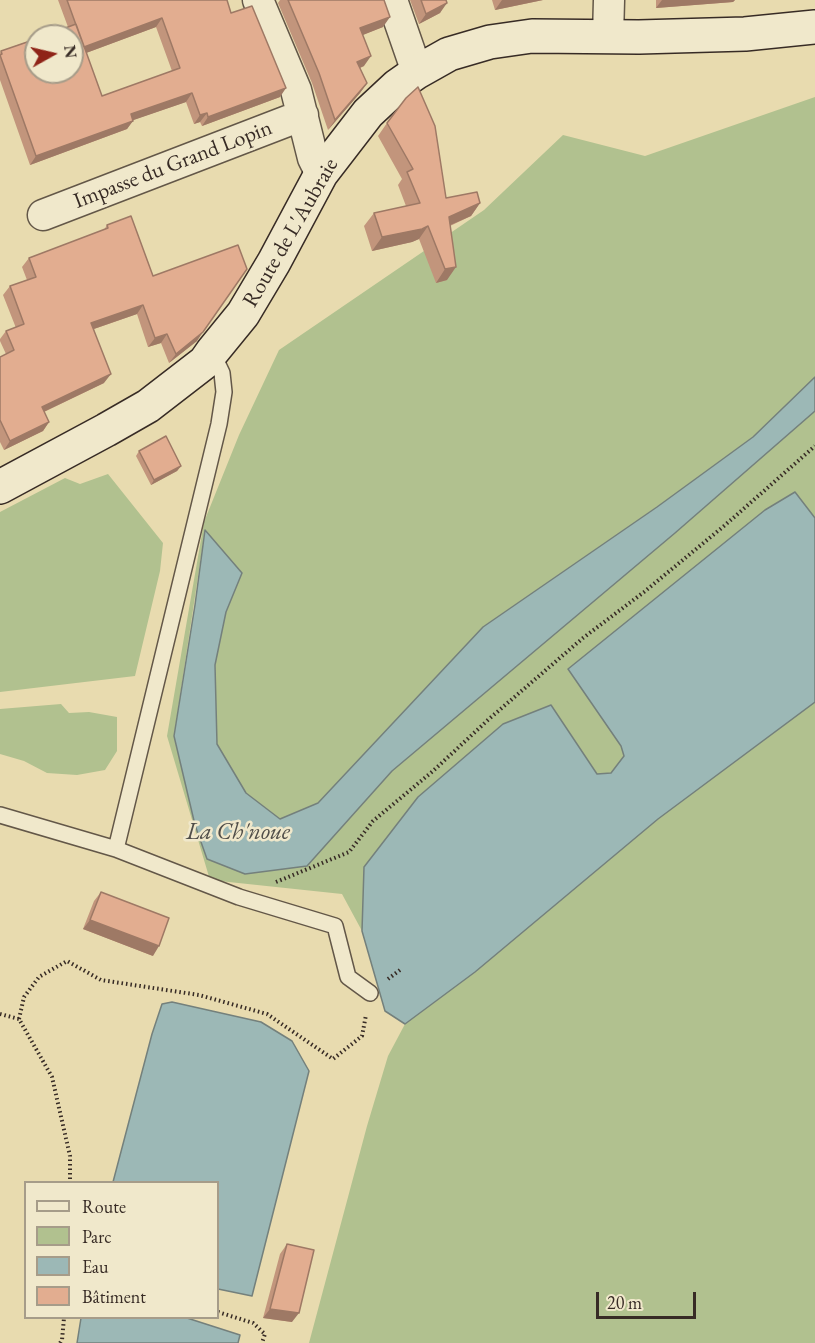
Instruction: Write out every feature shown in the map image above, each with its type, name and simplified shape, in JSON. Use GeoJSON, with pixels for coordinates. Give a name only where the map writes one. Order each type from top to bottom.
{"type":"FeatureCollection","features":[{"type":"Feature","properties":{"kind":"street"},"geometry":{"type":"LineString","coordinates":[[258,0],[296,90],[313,158],[321,174]]}},
{"type":"Feature","properties":{"kind":"street"},"geometry":{"type":"LineString","coordinates":[[393,0],[417,72]]}},
{"type":"Feature","properties":{"kind":"street"},"geometry":{"type":"LineString","coordinates":[[608,37],[609,0]]}},
{"type":"Feature","properties":{"kind":"street","name":"Route de L'Aubraie"},"geometry":{"type":"LineString","coordinates":[[0,487],[148,406],[205,362],[243,314],[321,174],[368,113],[397,86],[417,72],[449,54],[490,42],[532,36],[745,34],[815,27]]}},
{"type":"Feature","properties":{"kind":"street","name":"Impasse du Grand Lopin"},"geometry":{"type":"LineString","coordinates":[[43,215],[303,115]]}},
{"type":"Feature","properties":{"kind":"lane"},"geometry":{"type":"LineString","coordinates":[[116,849],[219,424],[224,392],[222,373],[212,352]]}},
{"type":"Feature","properties":{"kind":"lane"},"geometry":{"type":"LineString","coordinates":[[0,815],[116,849],[239,897],[335,926],[348,977],[370,993]]}},
{"type":"Feature","properties":{"kind":"path"},"geometry":{"type":"LineString","coordinates":[[239,897],[349,852],[373,821],[433,771],[489,719],[583,639],[724,526],[815,446]]}},
{"type":"Feature","properties":{"kind":"path"},"geometry":{"type":"LineString","coordinates":[[70,1181],[70,1156],[52,1077],[19,1019],[24,997],[39,977],[68,961],[101,980],[199,995],[267,1014],[333,1059],[362,1036],[370,993]]}},
{"type":"Feature","properties":{"kind":"path"},"geometry":{"type":"LineString","coordinates":[[0,1014],[19,1019]]}},
{"type":"Feature","properties":{"kind":"path"},"geometry":{"type":"LineString","coordinates":[[219,1312],[253,1323],[265,1334],[262,1343]]}},
{"type":"Feature","properties":{"kind":"path"},"geometry":{"type":"LineString","coordinates":[[60,1343],[63,1319]]}},
{"type":"Feature","properties":{"kind":"green space"},"geometry":{"type":"Polygon","coordinates":[[[815,97],[815,377],[753,437],[657,507],[483,627],[318,803],[280,819],[246,793],[217,744],[215,665],[226,612],[242,573],[205,530],[174,736],[195,825],[207,859],[307,866],[392,771],[675,533],[815,411],[815,1343],[309,1343],[388,1056],[405,1024],[385,1011],[362,931],[342,894],[210,880],[167,736],[204,522],[239,435],[279,350],[484,210],[563,135],[645,156],[815,97]]]}},
{"type":"Feature","properties":{"kind":"green space"},"geometry":{"type":"Polygon","coordinates":[[[108,474],[163,543],[160,571],[135,676],[0,692],[0,512],[65,478],[80,484],[108,474]]]}},
{"type":"Feature","properties":{"kind":"green space"},"geometry":{"type":"Polygon","coordinates":[[[61,704],[69,713],[89,712],[117,717],[117,751],[105,770],[77,775],[47,773],[24,761],[0,754],[0,709],[61,704]]]}},
{"type":"Feature","properties":{"kind":"water","name":"La Ch'noue"},"geometry":{"type":"Polygon","coordinates":[[[815,377],[815,411],[675,533],[392,771],[307,866],[245,874],[207,859],[195,825],[174,736],[205,530],[242,573],[226,612],[215,665],[217,744],[246,793],[280,819],[318,803],[483,627],[657,507],[753,437],[815,377]]]}},
{"type":"Feature","properties":{"kind":"water"},"geometry":{"type":"Polygon","coordinates":[[[795,492],[815,518],[815,702],[658,819],[475,972],[405,1024],[385,1011],[362,931],[364,867],[418,797],[503,724],[551,705],[597,774],[611,773],[624,756],[621,746],[568,669],[765,510],[795,492]]]}},
{"type":"Feature","properties":{"kind":"water"},"geometry":{"type":"Polygon","coordinates":[[[172,1002],[261,1022],[292,1041],[309,1071],[252,1296],[219,1289],[219,1181],[113,1181],[162,1004],[172,1002]]]}},
{"type":"Feature","properties":{"kind":"water"},"geometry":{"type":"Polygon","coordinates":[[[81,1319],[190,1319],[240,1335],[238,1343],[77,1343],[81,1319]]]}},
{"type":"Feature","properties":{"kind":"building"},"geometry":{"type":"Polygon","coordinates":[[[67,0],[227,0],[231,13],[252,6],[286,88],[208,117],[207,113],[200,115],[192,93],[131,114],[133,121],[36,156],[0,55],[1,51],[24,43],[24,84],[84,84],[84,47],[84,24],[76,24],[67,0]],[[162,18],[84,47],[102,96],[180,68],[162,18]]]}},
{"type":"Feature","properties":{"kind":"building"},"geometry":{"type":"Polygon","coordinates":[[[288,0],[384,0],[390,17],[360,28],[371,56],[357,62],[367,83],[335,120],[319,73],[288,0]]]}},
{"type":"Feature","properties":{"kind":"building"},"geometry":{"type":"Polygon","coordinates":[[[421,0],[446,0],[447,3],[426,14],[421,0]]]}},
{"type":"Feature","properties":{"kind":"building"},"geometry":{"type":"Polygon","coordinates":[[[418,87],[435,126],[446,198],[477,192],[480,203],[449,217],[456,267],[445,269],[428,226],[382,237],[374,213],[420,203],[407,172],[413,169],[387,123],[406,98],[418,87]]]}},
{"type":"Feature","properties":{"kind":"building"},"geometry":{"type":"Polygon","coordinates":[[[131,216],[153,276],[238,245],[247,269],[203,332],[176,354],[167,334],[155,338],[143,305],[91,323],[111,374],[42,407],[49,422],[10,441],[0,420],[0,357],[14,350],[6,331],[24,324],[10,286],[36,277],[29,258],[108,228],[107,225],[131,216]]]}},
{"type":"Feature","properties":{"kind":"building"},"geometry":{"type":"Polygon","coordinates":[[[166,436],[181,466],[154,480],[139,451],[166,436]]]}},
{"type":"Feature","properties":{"kind":"building"},"geometry":{"type":"Polygon","coordinates":[[[101,892],[169,918],[159,946],[90,920],[101,892]]]}},
{"type":"Feature","properties":{"kind":"building"},"geometry":{"type":"Polygon","coordinates":[[[287,1244],[314,1250],[299,1313],[270,1309],[287,1244]]]}}]}
